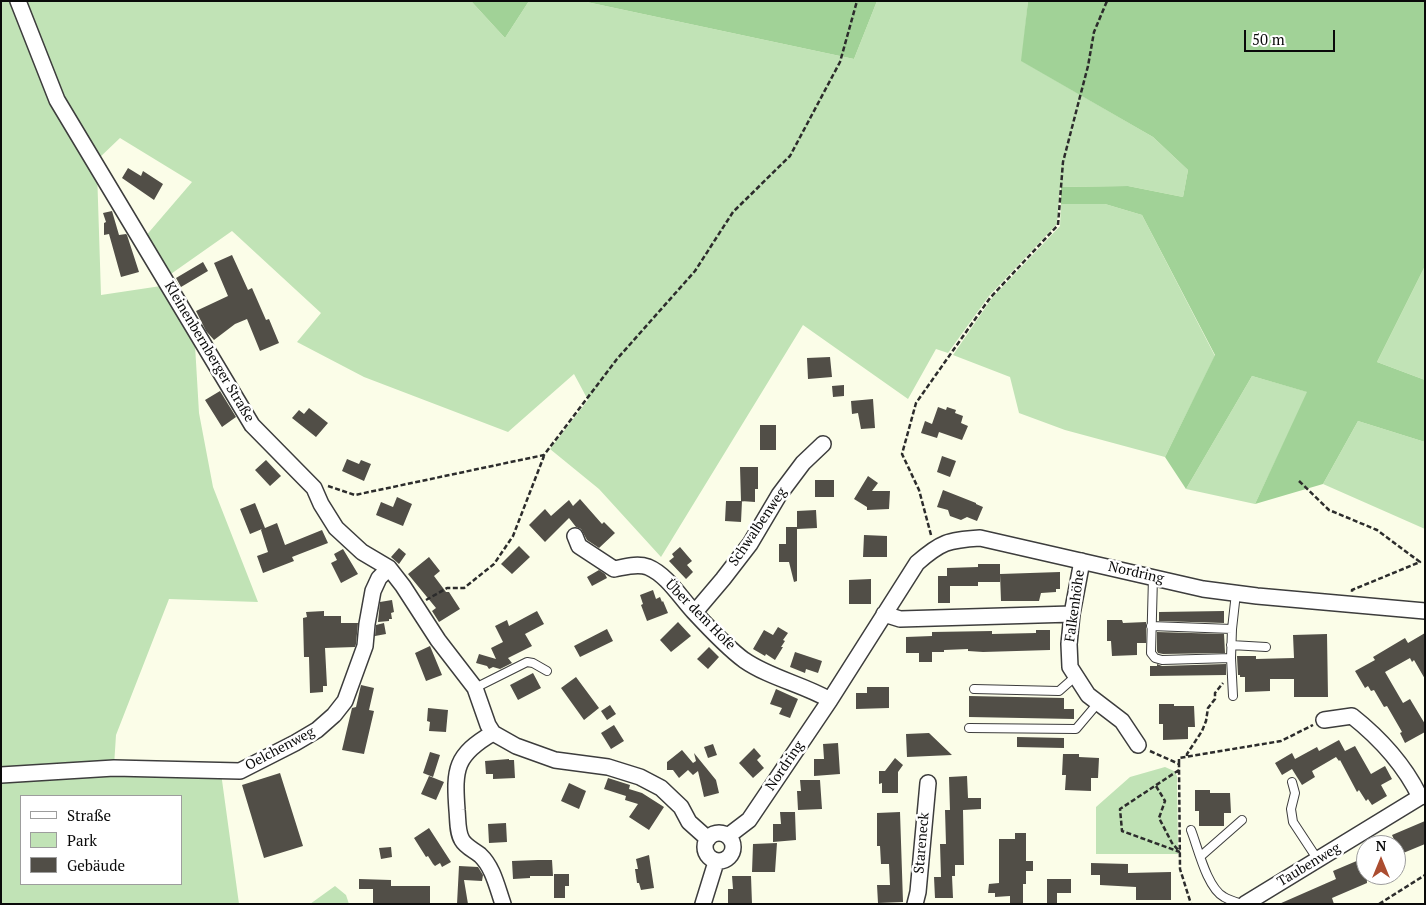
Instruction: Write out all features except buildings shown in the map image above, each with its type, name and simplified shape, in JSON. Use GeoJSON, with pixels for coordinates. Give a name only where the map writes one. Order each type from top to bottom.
{"type":"FeatureCollection","features":[{"type":"Feature","properties":{"kind":"street","name":"Kleinenbernberger Straße"},"geometry":{"type":"LineString","coordinates":[[18,1],[57,100],[252,425],[314,488],[320,504],[336,528],[362,552],[389,568],[438,640],[475,688],[488,725],[493,733]]}},
{"type":"Feature","properties":{"kind":"street","name":"Schwalbenweg"},"geometry":{"type":"LineString","coordinates":[[694,612],[750,544],[779,494],[803,463],[823,444]]}},
{"type":"Feature","properties":{"kind":"street","name":"Über dem Hofe"},"geometry":{"type":"LineString","coordinates":[[575,536],[578,546],[614,569],[638,565],[649,568],[667,581],[694,612],[743,659],[770,675],[812,690],[830,700]]}},
{"type":"Feature","properties":{"kind":"street","name":"Nordring"},"geometry":{"type":"LineString","coordinates":[[728,836],[749,820],[830,700],[917,563],[935,548],[955,539],[980,538],[1203,589],[1425,610]]}},
{"type":"Feature","properties":{"kind":"street","name":"Falkenhöhe"},"geometry":{"type":"LineString","coordinates":[[1082,561],[1068,644],[1070,667],[1088,694],[1122,721],[1138,745]]}},
{"type":"Feature","properties":{"kind":"street","name":"Oelchenweg"},"geometry":{"type":"LineString","coordinates":[[1,775],[114,768],[240,771],[295,743],[317,730],[345,701],[365,646],[373,591],[379,578],[389,568]]}},
{"type":"Feature","properties":{"kind":"street"},"geometry":{"type":"LineString","coordinates":[[884,614],[900,619],[1072,614]]}},
{"type":"Feature","properties":{"kind":"street"},"geometry":{"type":"LineString","coordinates":[[1324,720],[1352,716],[1375,734],[1397,759],[1422,796]]}},
{"type":"Feature","properties":{"kind":"street"},"geometry":{"type":"LineString","coordinates":[[502,904],[489,866],[461,839],[457,807],[456,771],[460,761],[480,740],[493,733],[516,746],[555,760],[608,767],[640,777],[661,788],[681,807],[689,822],[708,838]]}},
{"type":"Feature","properties":{"kind":"street","name":"Stareneck"},"geometry":{"type":"LineString","coordinates":[[915,904],[918,892],[928,783]]}},
{"type":"Feature","properties":{"kind":"street","name":"Taubenweg"},"geometry":{"type":"LineString","coordinates":[[1244,904],[1422,796]]}},
{"type":"Feature","properties":{"kind":"street"},"geometry":{"type":"LineString","coordinates":[[717,833],[728,836],[733,844],[732,854],[725,860],[716,862],[709,858],[705,852],[704,845],[708,838],[717,833]]}},
{"type":"Feature","properties":{"kind":"street"},"geometry":{"type":"LineString","coordinates":[[703,904],[716,862]]}},
{"type":"Feature","properties":{"kind":"lane"},"geometry":{"type":"LineString","coordinates":[[1153,577],[1151,653],[1155,658],[1162,660],[1231,658]]}},
{"type":"Feature","properties":{"kind":"lane"},"geometry":{"type":"LineString","coordinates":[[1234,696],[1231,645],[1236,593]]}},
{"type":"Feature","properties":{"kind":"lane"},"geometry":{"type":"LineString","coordinates":[[1151,626],[1232,628]]}},
{"type":"Feature","properties":{"kind":"lane"},"geometry":{"type":"LineString","coordinates":[[1231,645],[1266,648]]}},
{"type":"Feature","properties":{"kind":"lane"},"geometry":{"type":"LineString","coordinates":[[475,688],[527,662],[534,663],[547,671]]}},
{"type":"Feature","properties":{"kind":"lane"},"geometry":{"type":"LineString","coordinates":[[974,690],[1059,691],[1076,676]]}},
{"type":"Feature","properties":{"kind":"lane"},"geometry":{"type":"LineString","coordinates":[[969,728],[1076,728],[1098,703]]}},
{"type":"Feature","properties":{"kind":"lane"},"geometry":{"type":"LineString","coordinates":[[1292,782],[1295,793],[1291,809],[1293,822],[1318,860]]}},
{"type":"Feature","properties":{"kind":"lane"},"geometry":{"type":"LineString","coordinates":[[1201,856],[1242,820]]}},
{"type":"Feature","properties":{"kind":"lane"},"geometry":{"type":"LineString","coordinates":[[1192,830],[1206,874],[1215,889],[1222,896],[1244,904]]}},
{"type":"Feature","properties":{"kind":"path"},"geometry":{"type":"LineString","coordinates":[[416,606],[446,588],[464,588],[494,564],[513,536],[544,455],[617,359],[695,271],[733,212],[790,156],[840,62],[857,1]]}},
{"type":"Feature","properties":{"kind":"path"},"geometry":{"type":"LineString","coordinates":[[935,548],[919,490],[902,454],[916,403],[990,298],[1058,225],[1063,162],[1088,66],[1094,32],[1107,1]]}},
{"type":"Feature","properties":{"kind":"path"},"geometry":{"type":"LineString","coordinates":[[314,488],[326,485],[354,494],[544,455]]}},
{"type":"Feature","properties":{"kind":"path"},"geometry":{"type":"LineString","coordinates":[[1299,481],[1329,510],[1377,530],[1425,564]]}},
{"type":"Feature","properties":{"kind":"path"},"geometry":{"type":"LineString","coordinates":[[1350,604],[1352,590],[1420,562]]}},
{"type":"Feature","properties":{"kind":"path"},"geometry":{"type":"LineString","coordinates":[[1188,756],[1187,754],[1202,731],[1207,712],[1215,699],[1215,693],[1232,671]]}},
{"type":"Feature","properties":{"kind":"path"},"geometry":{"type":"LineString","coordinates":[[1191,904],[1180,869],[1179,758],[1281,741],[1324,720]]}},
{"type":"Feature","properties":{"kind":"path"},"geometry":{"type":"LineString","coordinates":[[1138,745],[1156,755],[1179,764]]}},
{"type":"Feature","properties":{"kind":"path"},"geometry":{"type":"LineString","coordinates":[[1179,770],[1120,809],[1122,831],[1180,852]]}},
{"type":"Feature","properties":{"kind":"path"},"geometry":{"type":"LineString","coordinates":[[1155,786],[1165,801],[1159,818],[1172,843],[1180,852]]}},
{"type":"Feature","properties":{"kind":"path"},"geometry":{"type":"LineString","coordinates":[[1379,904],[1425,875]]}},
{"type":"Feature","properties":{"kind":"green space"},"geometry":{"type":"Polygon","coordinates":[[[1,1],[14,1],[97,170],[101,295],[161,286],[195,345],[199,413],[213,487],[258,602],[169,599],[116,735],[114,766],[1,773],[1,1]]]}},
{"type":"Feature","properties":{"kind":"green space"},"geometry":{"type":"Polygon","coordinates":[[[22,1],[471,1],[505,38],[529,1],[582,1],[854,59],[877,1],[1028,1],[1022,61],[1153,137],[1188,170],[1183,197],[1128,186],[1060,187],[1057,224],[989,296],[948,353],[936,349],[908,399],[803,325],[661,557],[599,489],[550,449],[588,400],[574,374],[508,432],[364,377],[297,342],[321,313],[232,231],[168,276],[144,238],[192,182],[120,138],[97,160],[61,98],[22,1]]]}},
{"type":"Feature","properties":{"kind":"green space"},"geometry":{"type":"Polygon","coordinates":[[[471,1],[529,1],[505,38],[471,1]]]}},
{"type":"Feature","properties":{"kind":"green space"},"geometry":{"type":"Polygon","coordinates":[[[582,1],[877,1],[854,59],[582,1]]]}},
{"type":"Feature","properties":{"kind":"green space"},"geometry":{"type":"Polygon","coordinates":[[[1028,1],[1425,1],[1425,266],[1377,362],[1425,380],[1425,442],[1358,421],[1323,484],[1255,504],[1307,392],[1252,376],[1186,489],[1165,457],[1215,355],[1142,215],[1105,204],[1061,204],[1061,187],[1128,186],[1183,197],[1188,170],[1153,137],[1021,61],[1028,1]]]}},
{"type":"Feature","properties":{"kind":"green space"},"geometry":{"type":"Polygon","coordinates":[[[1061,204],[1105,204],[1142,215],[1215,356],[1165,457],[1065,430],[1019,413],[1010,377],[953,355],[992,298],[1060,226],[1061,204]]]}},
{"type":"Feature","properties":{"kind":"green space"},"geometry":{"type":"Polygon","coordinates":[[[1425,266],[1425,380],[1377,362],[1425,266]]]}},
{"type":"Feature","properties":{"kind":"green space"},"geometry":{"type":"Polygon","coordinates":[[[1252,376],[1308,392],[1255,504],[1186,489],[1252,376]]]}},
{"type":"Feature","properties":{"kind":"green space"},"geometry":{"type":"Polygon","coordinates":[[[1358,421],[1425,442],[1425,529],[1323,484],[1358,421]]]}},
{"type":"Feature","properties":{"kind":"green space"},"geometry":{"type":"Polygon","coordinates":[[[1165,767],[1174,771],[1177,776],[1178,854],[1096,854],[1096,807],[1130,777],[1165,767]]]}},
{"type":"Feature","properties":{"kind":"green space"},"geometry":{"type":"Polygon","coordinates":[[[221,773],[239,904],[1,904],[1,776],[221,773]]]}},
{"type":"Feature","properties":{"kind":"green space"},"geometry":{"type":"Polygon","coordinates":[[[335,886],[346,895],[349,904],[310,904],[335,886]]]}}]}
